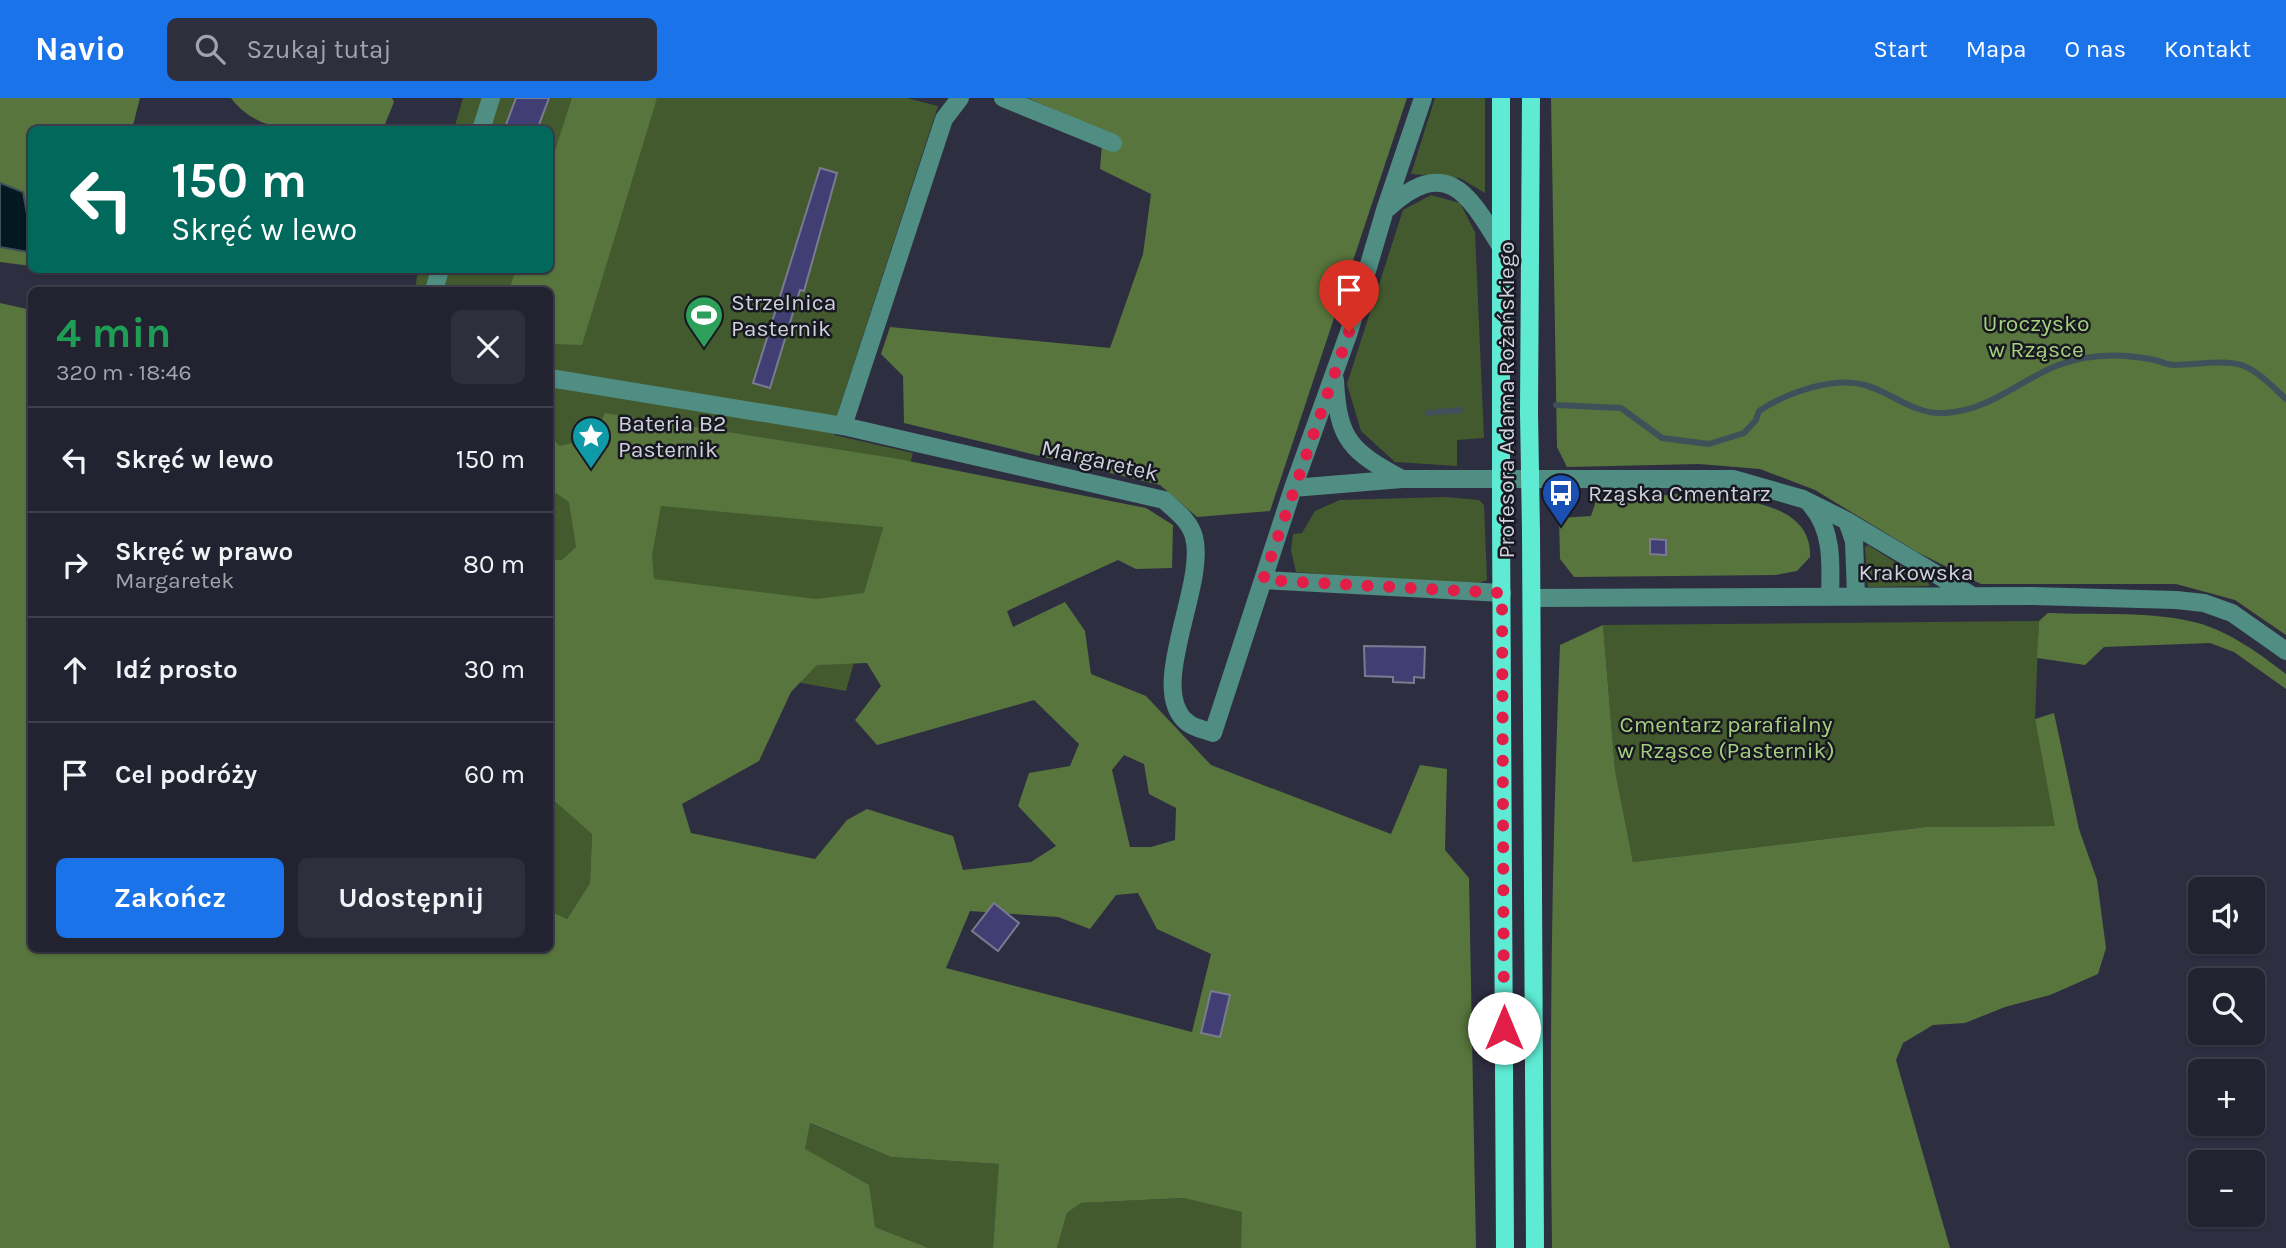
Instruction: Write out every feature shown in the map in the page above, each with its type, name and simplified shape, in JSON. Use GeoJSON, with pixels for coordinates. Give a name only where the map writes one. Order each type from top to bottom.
{"type":"FeatureCollection","features":[{"type":"Feature","properties":{"kind":"main road","name":"Profesora Adama Rożańskiego"},"geometry":{"type":"LineString","coordinates":[[1501,98],[1505,1248]]}},
{"type":"Feature","properties":{"kind":"main road","name":"Profesora Adama Rożańskiego"},"geometry":{"type":"LineString","coordinates":[[1531,98],[1529,412],[1533,598],[1535,1248]]}},
{"type":"Feature","properties":{"kind":"street"},"geometry":{"type":"LineString","coordinates":[[482,126],[491,98]]}},
{"type":"Feature","properties":{"kind":"street"},"geometry":{"type":"LineString","coordinates":[[843,426],[944,119],[960,98]]}},
{"type":"Feature","properties":{"kind":"street"},"geometry":{"type":"LineString","coordinates":[[1003,98],[1113,144]]}},
{"type":"Feature","properties":{"kind":"street","name":"Margaretek"},"geometry":{"type":"LineString","coordinates":[[553,378],[843,426],[1164,500],[1185,519],[1195,538],[1193,589],[1172,664],[1173,699],[1187,723],[1213,733],[1293,488],[1335,373],[1423,98]]}},
{"type":"Feature","properties":{"kind":"street"},"geometry":{"type":"LineString","coordinates":[[1385,210],[1415,186],[1435,181],[1447,184],[1473,203],[1503,250]]}},
{"type":"Feature","properties":{"kind":"street"},"geometry":{"type":"LineString","coordinates":[[1335,373],[1337,416],[1344,434],[1366,459],[1402,479]]}},
{"type":"Feature","properties":{"kind":"street"},"geometry":{"type":"LineString","coordinates":[[1293,488],[1402,479],[1716,478],[1762,485],[1808,502],[1847,521],[1974,597]]}},
{"type":"Feature","properties":{"kind":"street"},"geometry":{"type":"LineString","coordinates":[[1808,502],[1823,519],[1828,535],[1830,596]]}},
{"type":"Feature","properties":{"kind":"street"},"geometry":{"type":"LineString","coordinates":[[1847,521],[1854,541],[1856,596]]}},
{"type":"Feature","properties":{"kind":"street"},"geometry":{"type":"LineString","coordinates":[[1263,580],[1502,593]]}},
{"type":"Feature","properties":{"kind":"street","name":"Krakowska"},"geometry":{"type":"LineString","coordinates":[[1533,598],[1856,596],[2197,602],[2232,613],[2286,651]]}},
{"type":"Feature","properties":{"kind":"green space"},"geometry":{"type":"Polygon","coordinates":[[[0,98],[140,98],[133,126],[28,126],[28,220],[23,192],[0,183],[0,98]]]}},
{"type":"Feature","properties":{"kind":"green space"},"geometry":{"type":"Polygon","coordinates":[[[231,98],[392,98],[394,102],[384,126],[275,126],[245,112],[231,98]]]}},
{"type":"Feature","properties":{"kind":"green space","name":"Strzelnica Pasternik"},"geometry":{"type":"Polygon","coordinates":[[[463,98],[907,98],[938,106],[840,406],[834,435],[913,453],[846,691],[553,638],[553,287],[415,287],[418,273],[553,273],[553,126],[455,126],[463,98]]]}},
{"type":"Feature","properties":{"kind":"green space"},"geometry":{"type":"Polygon","coordinates":[[[572,98],[657,98],[582,345],[554,344],[553,347],[553,287],[510,287],[515,273],[553,273],[553,157],[572,98]]]}},
{"type":"Feature","properties":{"kind":"green space"},"geometry":{"type":"Polygon","coordinates":[[[1028,98],[1407,98],[1270,511],[1197,517],[1160,485],[904,423],[903,376],[881,354],[890,327],[1110,348],[1143,254],[1151,194],[1100,169],[1103,131],[1028,98]]]}},
{"type":"Feature","properties":{"kind":"green space"},"geometry":{"type":"Polygon","coordinates":[[[1435,98],[1485,98],[1485,193],[1460,178],[1411,174],[1435,98]]]}},
{"type":"Feature","properties":{"kind":"green space","name":"Uroczysko w Rząsce"},"geometry":{"type":"Polygon","coordinates":[[[1551,98],[2286,98],[2286,635],[2235,600],[2176,584],[1981,584],[1917,552],[1815,490],[1760,469],[1699,464],[1567,467],[1557,447],[1551,98]]]}},
{"type":"Feature","properties":{"kind":"green space"},"geometry":{"type":"Polygon","coordinates":[[[1431,195],[1460,203],[1475,232],[1484,438],[1457,440],[1457,466],[1395,462],[1361,431],[1347,384],[1403,210],[1431,195]]]}},
{"type":"Feature","properties":{"kind":"green space"},"geometry":{"type":"Polygon","coordinates":[[[0,247],[28,252],[28,266],[0,262],[0,247]]]}},
{"type":"Feature","properties":{"kind":"green space"},"geometry":{"type":"Polygon","coordinates":[[[0,303],[28,309],[28,952],[553,952],[553,912],[567,919],[590,883],[592,834],[553,800],[553,560],[562,560],[576,547],[569,502],[553,491],[553,440],[560,446],[594,437],[605,413],[893,458],[1146,508],[1173,525],[1172,568],[1136,569],[1118,560],[1007,611],[1013,627],[1065,602],[1085,631],[1091,674],[1146,696],[1211,765],[1391,834],[1420,765],[1447,769],[1445,850],[1469,878],[1476,1248],[1241,1248],[1242,1212],[1183,1198],[1081,1203],[1067,1213],[1057,1248],[993,1248],[999,1164],[891,1157],[810,1123],[805,1149],[869,1185],[875,1227],[929,1248],[0,1248],[0,303]],[[661,506],[652,555],[654,579],[816,599],[864,593],[883,527],[661,506]],[[867,663],[817,665],[791,692],[759,761],[682,804],[691,833],[815,859],[847,820],[867,809],[953,836],[963,870],[1031,862],[1056,846],[1018,806],[1029,773],[1070,766],[1079,744],[1034,700],[877,745],[855,720],[881,686],[867,663]],[[1124,755],[1112,770],[1130,847],[1151,847],[1175,840],[1176,808],[1149,794],[1144,764],[1124,755]],[[1138,893],[1116,895],[1090,929],[1058,917],[970,911],[946,968],[1192,1032],[1211,954],[1157,929],[1138,893]]]}},
{"type":"Feature","properties":{"kind":"green space"},"geometry":{"type":"Polygon","coordinates":[[[1679,494],[1741,500],[1762,504],[1781,512],[1797,522],[1807,537],[1810,557],[1797,571],[1776,575],[1574,577],[1560,559],[1559,518],[1591,516],[1596,501],[1679,494]]]}},
{"type":"Feature","properties":{"kind":"green space"},"geometry":{"type":"Polygon","coordinates":[[[1445,497],[1479,500],[1484,505],[1487,580],[1473,585],[1296,572],[1291,550],[1293,534],[1302,533],[1315,511],[1340,500],[1445,497]]]}},
{"type":"Feature","properties":{"kind":"green space"},"geometry":{"type":"Polygon","coordinates":[[[1868,545],[1930,586],[1868,587],[1865,547],[1868,545]]]}},
{"type":"Feature","properties":{"kind":"green space"},"geometry":{"type":"Polygon","coordinates":[[[2048,613],[2144,615],[2198,623],[2233,638],[2276,666],[2286,674],[2286,689],[2234,652],[2210,643],[2104,647],[2085,665],[2037,658],[2039,621],[2048,613]]]}},
{"type":"Feature","properties":{"kind":"green space","name":"Cmentarz parafialny w Rząsce (Pasternik)"},"geometry":{"type":"Polygon","coordinates":[[[2039,621],[2035,719],[2056,826],[1926,827],[1633,862],[1615,770],[1603,625],[2039,621]]]}},
{"type":"Feature","properties":{"kind":"green space"},"geometry":{"type":"Polygon","coordinates":[[[1603,625],[1615,770],[1633,862],[1926,827],[2055,826],[2035,719],[2054,713],[2079,829],[2097,880],[2106,948],[2098,974],[2050,995],[2005,1007],[1965,1023],[1933,1025],[1903,1043],[1896,1060],[1950,1248],[1552,1248],[1552,946],[1560,645],[1603,625]]]}},
{"type":"Feature","properties":{"kind":"green space"},"geometry":{"type":"Polygon","coordinates":[[[553,800],[592,833],[590,883],[567,919],[553,912],[553,800]]]}},
{"type":"Feature","properties":{"kind":"green space"},"geometry":{"type":"Polygon","coordinates":[[[809,1123],[891,1157],[1000,1164],[993,1248],[929,1248],[875,1227],[805,1149],[809,1123]]]}},
{"type":"Feature","properties":{"kind":"green space"},"geometry":{"type":"Polygon","coordinates":[[[1183,1198],[1243,1212],[1241,1248],[1057,1248],[1067,1213],[1081,1203],[1183,1198]]]}},
{"type":"Feature","properties":{"kind":"water"},"geometry":{"type":"Polygon","coordinates":[[[0,183],[23,192],[28,220],[28,252],[0,247],[0,183]]]}},
{"type":"Feature","properties":{"kind":"building"},"geometry":{"type":"Polygon","coordinates":[[[516,98],[549,98],[538,126],[506,126],[516,98]]]}},
{"type":"Feature","properties":{"kind":"building"},"geometry":{"type":"Polygon","coordinates":[[[820,168],[837,173],[804,291],[800,290],[770,388],[753,383],[820,168]]]}},
{"type":"Feature","properties":{"kind":"building"},"geometry":{"type":"Polygon","coordinates":[[[1650,539],[1666,540],[1666,555],[1650,554],[1650,539]]]}},
{"type":"Feature","properties":{"kind":"building"},"geometry":{"type":"Polygon","coordinates":[[[1364,646],[1425,647],[1424,678],[1414,677],[1414,683],[1393,682],[1393,677],[1365,676],[1364,646]]]}},
{"type":"Feature","properties":{"kind":"building"},"geometry":{"type":"Polygon","coordinates":[[[994,903],[1019,923],[998,951],[972,931],[994,903]]]}},
{"type":"Feature","properties":{"kind":"building"},"geometry":{"type":"Polygon","coordinates":[[[1211,991],[1230,995],[1220,1037],[1201,1033],[1211,991]]]}},
{"type":"Feature","properties":{"kind":"waterway"},"geometry":{"type":"LineString","coordinates":[[1556,405],[1621,408],[1662,438],[1709,444],[1744,433],[1756,420],[1759,411],[1782,398],[1810,388],[1839,383],[1865,385],[1923,411],[1945,413],[1975,407],[2067,362],[2114,355],[2150,359],[2171,365],[2219,363],[2244,366],[2286,399]]}},
{"type":"Feature","properties":{"kind":"waterway"},"geometry":{"type":"LineString","coordinates":[[1428,413],[1460,410]]}},
{"type":"Feature","properties":{"kind":"place","name":"Strzelnica Pasternik"},"geometry":{"type":"Point","coordinates":[704,349]}},
{"type":"Feature","properties":{"kind":"place","name":"Bateria B2 Pasternik"},"geometry":{"type":"Point","coordinates":[591,470]}},
{"type":"Feature","properties":{"kind":"place","name":"Rząska Cmentarz"},"geometry":{"type":"Point","coordinates":[1561,527]}},
{"type":"Feature","properties":{"kind":"route"},"geometry":{"type":"LineString","coordinates":[[1349,332],[1263,580],[1502,593],[1504,1028]]}}]}
